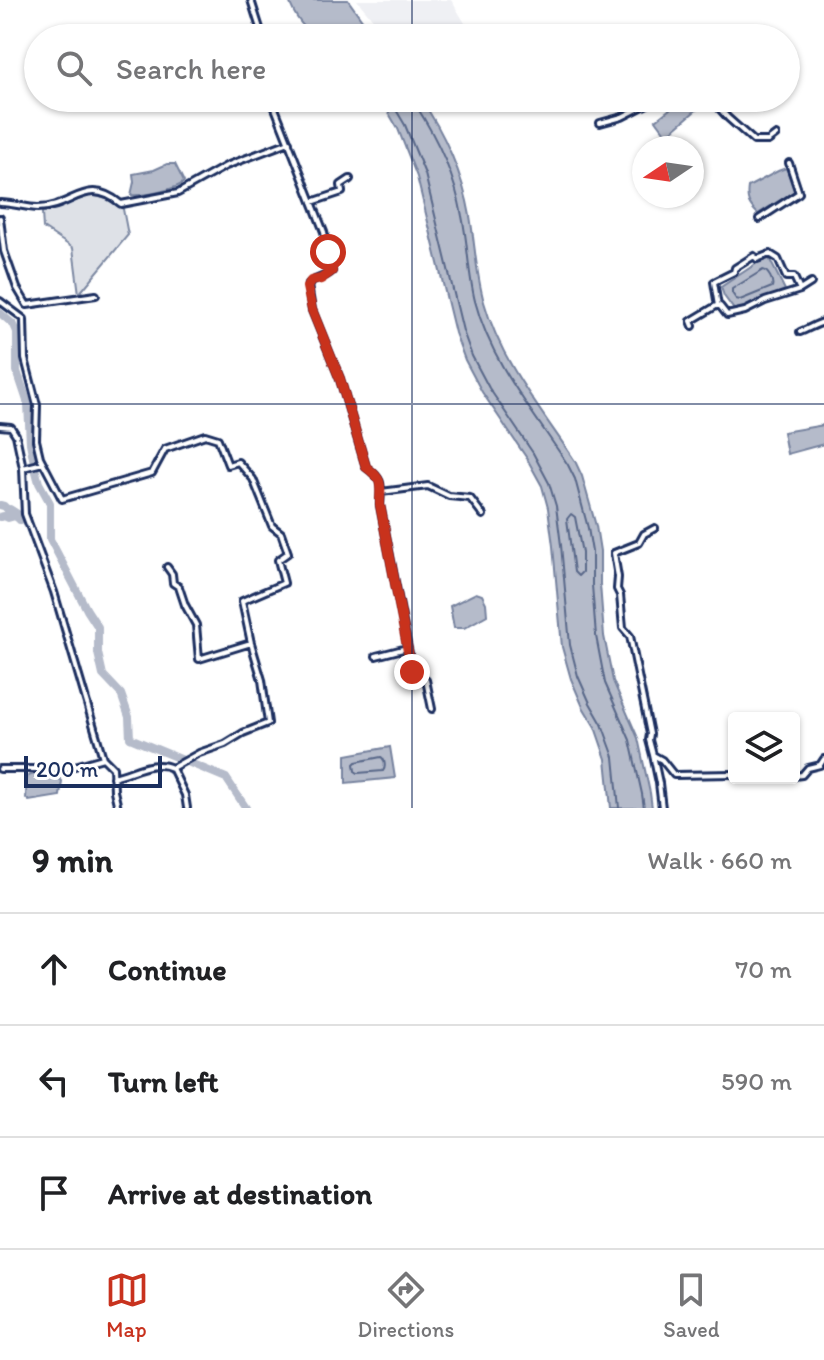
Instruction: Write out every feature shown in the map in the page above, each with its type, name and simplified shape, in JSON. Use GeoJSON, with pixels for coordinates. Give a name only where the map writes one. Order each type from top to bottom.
{"type":"FeatureCollection","features":[{"type":"Feature","properties":{"kind":"street"},"geometry":{"type":"LineString","coordinates":[[251,0],[259,24]]}},
{"type":"Feature","properties":{"kind":"street"},"geometry":{"type":"LineString","coordinates":[[278,112],[324,232],[332,269],[308,285],[312,310],[340,379],[366,467],[377,475],[413,674],[426,680],[432,709]]}},
{"type":"Feature","properties":{"kind":"street"},"geometry":{"type":"LineString","coordinates":[[600,123],[633,112]]}},
{"type":"Feature","properties":{"kind":"street"},"geometry":{"type":"LineString","coordinates":[[723,112],[754,141],[768,141],[776,135]]}},
{"type":"Feature","properties":{"kind":"street"},"geometry":{"type":"LineString","coordinates":[[0,203],[38,208],[92,191],[109,194],[121,204],[178,193],[226,166],[289,142]]}},
{"type":"Feature","properties":{"kind":"street"},"geometry":{"type":"LineString","coordinates":[[759,219],[799,193],[789,163]]}},
{"type":"Feature","properties":{"kind":"street"},"geometry":{"type":"LineString","coordinates":[[312,202],[342,192],[341,185],[350,179]]}},
{"type":"Feature","properties":{"kind":"street"},"geometry":{"type":"LineString","coordinates":[[0,218],[4,251],[17,288],[27,305],[96,295]]}},
{"type":"Feature","properties":{"kind":"street"},"geometry":{"type":"LineString","coordinates":[[800,290],[794,277],[786,277],[778,259],[770,254],[757,259],[754,256],[735,268],[734,272],[714,282],[718,306],[727,315],[745,311],[800,290],[811,283]]}},
{"type":"Feature","properties":{"kind":"street"},"geometry":{"type":"LineString","coordinates":[[0,301],[24,319],[25,359],[37,405],[36,440],[40,463],[62,499],[152,473],[165,449],[205,435],[218,439],[228,465],[238,462],[253,479],[272,526],[281,533],[288,553],[278,560],[284,583],[242,601],[262,680],[268,723],[172,768]]}},
{"type":"Feature","properties":{"kind":"street"},"geometry":{"type":"LineString","coordinates":[[693,326],[691,321],[718,306]]}},
{"type":"Feature","properties":{"kind":"street"},"geometry":{"type":"LineString","coordinates":[[800,332],[824,322]]}},
{"type":"Feature","properties":{"kind":"street"},"geometry":{"type":"LineString","coordinates":[[0,426],[11,427],[16,435],[23,468],[25,514],[54,592],[103,758],[113,768],[118,808]]}},
{"type":"Feature","properties":{"kind":"street"},"geometry":{"type":"LineString","coordinates":[[23,468],[40,463]]}},
{"type":"Feature","properties":{"kind":"street"},"geometry":{"type":"LineString","coordinates":[[381,492],[428,486],[449,496],[470,498],[483,515]]}},
{"type":"Feature","properties":{"kind":"street"},"geometry":{"type":"LineString","coordinates":[[655,528],[644,534],[639,543],[614,553],[623,628],[630,636],[662,808]]}},
{"type":"Feature","properties":{"kind":"street"},"geometry":{"type":"LineString","coordinates":[[167,567],[196,625],[199,659],[251,643]]}},
{"type":"Feature","properties":{"kind":"street"},"geometry":{"type":"LineString","coordinates":[[376,656],[407,648]]}},
{"type":"Feature","properties":{"kind":"street"},"geometry":{"type":"LineString","coordinates":[[653,755],[662,760],[674,775],[728,774]]}},
{"type":"Feature","properties":{"kind":"street"},"geometry":{"type":"LineString","coordinates":[[0,769],[64,769],[103,758]]}},
{"type":"Feature","properties":{"kind":"street"},"geometry":{"type":"LineString","coordinates":[[800,775],[808,768],[820,765],[824,759]]}},
{"type":"Feature","properties":{"kind":"street"},"geometry":{"type":"LineString","coordinates":[[113,777],[163,764],[172,768],[185,795],[187,808]]}},
{"type":"Feature","properties":{"kind":"shaded area"},"geometry":{"type":"Polygon","coordinates":[[[357,0],[451,0],[466,24],[377,24],[357,0]]]}},
{"type":"Feature","properties":{"kind":"shaded area"},"geometry":{"type":"Polygon","coordinates":[[[92,195],[111,200],[123,209],[128,235],[79,294],[73,248],[43,228],[42,213],[92,195]]]}},
{"type":"Feature","properties":{"kind":"water"},"geometry":{"type":"Polygon","coordinates":[[[289,0],[348,0],[365,24],[302,24],[289,0]]]}},
{"type":"Feature","properties":{"kind":"water"},"geometry":{"type":"Polygon","coordinates":[[[388,112],[429,112],[437,125],[463,185],[481,291],[491,324],[511,365],[582,476],[600,551],[604,636],[613,681],[638,738],[652,808],[611,808],[606,759],[595,727],[571,679],[562,647],[553,546],[542,486],[465,360],[455,333],[417,177],[388,112]]]}},
{"type":"Feature","properties":{"kind":"water"},"geometry":{"type":"Polygon","coordinates":[[[666,112],[694,112],[667,135],[656,120],[666,112]]]}},
{"type":"Feature","properties":{"kind":"water"},"geometry":{"type":"Polygon","coordinates":[[[175,164],[184,182],[159,192],[131,195],[133,174],[175,164]]]}},
{"type":"Feature","properties":{"kind":"water"},"geometry":{"type":"Polygon","coordinates":[[[786,168],[796,190],[758,214],[749,202],[748,187],[786,168]]]}},
{"type":"Feature","properties":{"kind":"water"},"geometry":{"type":"Polygon","coordinates":[[[768,256],[785,290],[735,311],[721,287],[768,256]]]}},
{"type":"Feature","properties":{"kind":"water"},"geometry":{"type":"Polygon","coordinates":[[[824,425],[824,444],[787,454],[783,432],[824,425]]]}},
{"type":"Feature","properties":{"kind":"water"},"geometry":{"type":"Polygon","coordinates":[[[476,593],[482,595],[486,603],[487,615],[464,628],[454,628],[450,606],[476,593]]]}},
{"type":"Feature","properties":{"kind":"water"},"geometry":{"type":"Polygon","coordinates":[[[390,747],[395,778],[346,783],[346,755],[390,747]]]}},
{"type":"Feature","properties":{"kind":"water"},"geometry":{"type":"Polygon","coordinates":[[[28,776],[58,777],[62,781],[60,796],[29,801],[26,798],[26,782],[28,776]]]}},
{"type":"Feature","properties":{"kind":"waterway"},"geometry":{"type":"LineString","coordinates":[[0,313],[14,325],[17,332],[17,371],[28,404],[35,468],[50,503],[50,539],[98,627],[98,653],[103,675],[121,694],[129,717],[130,738],[226,778],[246,808]]}},
{"type":"Feature","properties":{"kind":"waterway"},"geometry":{"type":"LineString","coordinates":[[0,505],[21,516],[20,520]]}},
{"type":"Feature","properties":{"kind":"waterway"},"geometry":{"type":"LineString","coordinates":[[0,517],[15,516],[19,519]]}},
{"type":"Feature","properties":{"kind":"route"},"geometry":{"type":"LineString","coordinates":[[328,252],[332,271],[321,279],[311,281],[307,287],[312,310],[340,379],[366,467],[377,475],[381,487],[380,505],[412,672]]}}]}
